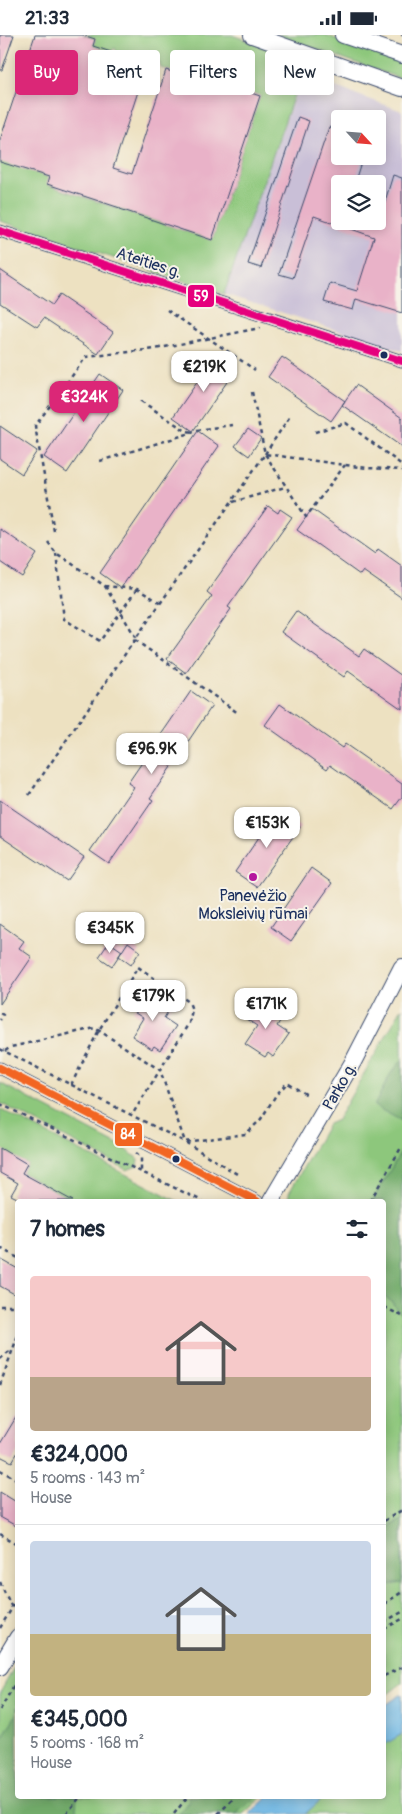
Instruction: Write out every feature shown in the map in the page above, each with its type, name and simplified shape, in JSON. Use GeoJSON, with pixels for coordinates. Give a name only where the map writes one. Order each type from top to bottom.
{"type":"FeatureCollection","features":[{"type":"Feature","properties":{"kind":"main road"},"geometry":{"type":"LineString","coordinates":[[252,35],[402,88]]}},
{"type":"Feature","properties":{"kind":"main road"},"geometry":{"type":"LineString","coordinates":[[343,35],[402,55]]}},
{"type":"Feature","properties":{"kind":"main road","name":"Parko g."},"geometry":{"type":"LineString","coordinates":[[272,1199],[353,1062],[402,967]]}},
{"type":"Feature","properties":{"kind":"main road"},"geometry":{"type":"LineString","coordinates":[[0,1667],[15,1642]]}},
{"type":"Feature","properties":{"kind":"street","name":"Ateities g."},"geometry":{"type":"LineString","coordinates":[[0,231],[402,361]]}},
{"type":"Feature","properties":{"kind":"street"},"geometry":{"type":"LineString","coordinates":[[0,1068],[253,1199]]}},
{"type":"Feature","properties":{"kind":"path"},"geometry":{"type":"LineString","coordinates":[[167,310],[255,370]]}},
{"type":"Feature","properties":{"kind":"path"},"geometry":{"type":"LineString","coordinates":[[54,531],[35,426],[86,357],[155,349],[266,327]]}},
{"type":"Feature","properties":{"kind":"path"},"geometry":{"type":"LineString","coordinates":[[252,392],[265,454],[306,517],[344,465]]}},
{"type":"Feature","properties":{"kind":"path"},"geometry":{"type":"LineString","coordinates":[[100,461],[194,432],[186,431],[141,401]]}},
{"type":"Feature","properties":{"kind":"path"},"geometry":{"type":"LineString","coordinates":[[29,795],[290,416]]}},
{"type":"Feature","properties":{"kind":"path"},"geometry":{"type":"LineString","coordinates":[[315,433],[346,423],[402,465]]}},
{"type":"Feature","properties":{"kind":"path"},"geometry":{"type":"LineString","coordinates":[[196,430],[232,425]]}},
{"type":"Feature","properties":{"kind":"path"},"geometry":{"type":"LineString","coordinates":[[265,454],[344,465],[402,470]]}},
{"type":"Feature","properties":{"kind":"path"},"geometry":{"type":"LineString","coordinates":[[232,502],[285,487]]}},
{"type":"Feature","properties":{"kind":"path"},"geometry":{"type":"LineString","coordinates":[[48,541],[56,553],[105,586],[135,639],[238,713]]}},
{"type":"Feature","properties":{"kind":"path"},"geometry":{"type":"LineString","coordinates":[[56,553],[64,619],[100,641],[138,589]]}},
{"type":"Feature","properties":{"kind":"path"},"geometry":{"type":"LineString","coordinates":[[105,586],[138,589],[161,603]]}},
{"type":"Feature","properties":{"kind":"path"},"geometry":{"type":"LineString","coordinates":[[71,1085],[99,1031],[138,967],[188,1002],[192,1010],[189,1023],[132,1115]]}},
{"type":"Feature","properties":{"kind":"path"},"geometry":{"type":"LineString","coordinates":[[0,1013],[3,1015],[0,1020]]}},
{"type":"Feature","properties":{"kind":"path"},"geometry":{"type":"LineString","coordinates":[[5,1051],[11,1047],[95,1028],[160,1070],[186,1141]]}},
{"type":"Feature","properties":{"kind":"path"},"geometry":{"type":"LineString","coordinates":[[0,1049],[186,1141],[237,1174]]}},
{"type":"Feature","properties":{"kind":"path"},"geometry":{"type":"LineString","coordinates":[[186,1141],[246,1134],[261,1119],[276,1095],[287,1083],[309,1096]]}},
{"type":"Feature","properties":{"kind":"path"},"geometry":{"type":"LineString","coordinates":[[0,1104],[198,1199]]}},
{"type":"Feature","properties":{"kind":"path"},"geometry":{"type":"LineString","coordinates":[[371,1199],[402,1147]]}},
{"type":"Feature","properties":{"kind":"path"},"geometry":{"type":"LineString","coordinates":[[0,1248],[15,1256]]}},
{"type":"Feature","properties":{"kind":"path"},"geometry":{"type":"LineString","coordinates":[[0,1306],[15,1306]]}},
{"type":"Feature","properties":{"kind":"path"},"geometry":{"type":"LineString","coordinates":[[386,1308],[402,1316]]}},
{"type":"Feature","properties":{"kind":"path"},"geometry":{"type":"LineString","coordinates":[[0,1385],[15,1343]]}},
{"type":"Feature","properties":{"kind":"path"},"geometry":{"type":"LineString","coordinates":[[0,1359],[13,1348]]}},
{"type":"Feature","properties":{"kind":"path"},"geometry":{"type":"LineString","coordinates":[[0,1470],[15,1478]]}},
{"type":"Feature","properties":{"kind":"path"},"geometry":{"type":"LineString","coordinates":[[386,1520],[402,1510]]}},
{"type":"Feature","properties":{"kind":"path"},"geometry":{"type":"LineString","coordinates":[[0,1534],[15,1542]]}},
{"type":"Feature","properties":{"kind":"path"},"geometry":{"type":"LineString","coordinates":[[0,1582],[12,1608]]}},
{"type":"Feature","properties":{"kind":"path"},"geometry":{"type":"LineString","coordinates":[[386,1602],[402,1592]]}},
{"type":"Feature","properties":{"kind":"path"},"geometry":{"type":"LineString","coordinates":[[0,1628],[15,1603]]}},
{"type":"Feature","properties":{"kind":"path"},"geometry":{"type":"LineString","coordinates":[[386,1621],[402,1612]]}},
{"type":"Feature","properties":{"kind":"path"},"geometry":{"type":"LineString","coordinates":[[386,1628],[402,1619]]}},
{"type":"Feature","properties":{"kind":"path"},"geometry":{"type":"LineString","coordinates":[[386,1675],[402,1667]]}},
{"type":"Feature","properties":{"kind":"path"},"geometry":{"type":"LineString","coordinates":[[0,1710],[15,1682]]}},
{"type":"Feature","properties":{"kind":"path"},"geometry":{"type":"LineString","coordinates":[[66,1814],[78,1799]]}},
{"type":"Feature","properties":{"kind":"path"},"geometry":{"type":"LineString","coordinates":[[174,1814],[186,1799]]}},
{"type":"Feature","properties":{"kind":"path"},"geometry":{"type":"LineString","coordinates":[[218,1814],[233,1799]]}},
{"type":"Feature","properties":{"kind":"shaded area"},"geometry":{"type":"Polygon","coordinates":[[[334,87],[402,111],[402,351],[224,294],[295,95],[334,95],[334,87]]]}},
{"type":"Feature","properties":{"kind":"green space"},"geometry":{"type":"Polygon","coordinates":[[[83,35],[232,35],[275,50],[265,50],[265,95],[294,95],[224,294],[0,221],[0,161],[49,177],[48,185],[212,240],[260,96],[255,94],[255,50],[170,50],[170,71],[161,68],[160,50],[116,50],[115,48],[112,50],[104,50],[93,46],[95,39],[83,35]]]}},
{"type":"Feature","properties":{"kind":"green space"},"geometry":{"type":"Polygon","coordinates":[[[277,35],[325,35],[402,62],[402,79],[334,55],[334,50],[320,50],[277,35]]]}},
{"type":"Feature","properties":{"kind":"green space"},"geometry":{"type":"Polygon","coordinates":[[[402,1008],[402,1683],[386,1695],[386,1199],[287,1199],[328,1124],[337,1120],[402,1008]]]}},
{"type":"Feature","properties":{"kind":"green space"},"geometry":{"type":"Polygon","coordinates":[[[402,1060],[402,1121],[374,1106],[391,1073],[402,1060]]]}},
{"type":"Feature","properties":{"kind":"green space"},"geometry":{"type":"Polygon","coordinates":[[[0,1083],[127,1150],[138,1159],[137,1166],[127,1170],[0,1103],[0,1083]]]}},
{"type":"Feature","properties":{"kind":"green space"},"geometry":{"type":"Polygon","coordinates":[[[0,1109],[173,1199],[69,1199],[22,1173],[27,1164],[0,1149],[0,1109]]]}},
{"type":"Feature","properties":{"kind":"green space"},"geometry":{"type":"Polygon","coordinates":[[[402,1150],[402,1313],[386,1298],[386,1199],[373,1199],[402,1150]]]}},
{"type":"Feature","properties":{"kind":"green space"},"geometry":{"type":"Polygon","coordinates":[[[402,1520],[402,1583],[386,1586],[386,1528],[402,1520]]]}},
{"type":"Feature","properties":{"kind":"green space"},"geometry":{"type":"Polygon","coordinates":[[[15,1666],[15,1799],[260,1799],[243,1814],[0,1814],[0,1693],[15,1666]]]}},
{"type":"Feature","properties":{"kind":"green space"},"geometry":{"type":"Polygon","coordinates":[[[15,1716],[15,1799],[77,1799],[76,1810],[80,1814],[0,1814],[0,1741],[15,1716]]]}},
{"type":"Feature","properties":{"kind":"green space"},"geometry":{"type":"Polygon","coordinates":[[[402,1734],[402,1814],[305,1814],[322,1799],[386,1799],[386,1744],[402,1734]]]}},
{"type":"Feature","properties":{"kind":"green space"},"geometry":{"type":"Polygon","coordinates":[[[254,1799],[236,1814],[179,1814],[189,1800],[254,1799]]]}},
{"type":"Feature","properties":{"kind":"water"},"geometry":{"type":"Polygon","coordinates":[[[402,1694],[402,1734],[386,1744],[386,1705],[402,1694]]]}},
{"type":"Feature","properties":{"kind":"water"},"geometry":{"type":"Polygon","coordinates":[[[266,1799],[322,1799],[305,1814],[249,1814],[266,1799]]]}},
{"type":"Feature","properties":{"kind":"building"},"geometry":{"type":"Polygon","coordinates":[[[0,35],[14,35],[2,70],[0,70],[0,35]]]}},
{"type":"Feature","properties":{"kind":"building"},"geometry":{"type":"Polygon","coordinates":[[[35,35],[83,35],[95,39],[93,46],[105,50],[88,50],[88,95],[137,95],[113,168],[132,174],[158,95],[160,95],[160,88],[166,70],[170,71],[170,95],[255,94],[260,96],[212,240],[47,184],[49,177],[0,162],[0,140],[15,95],[78,95],[78,50],[30,50],[35,35]]]}},
{"type":"Feature","properties":{"kind":"building"},"geometry":{"type":"Polygon","coordinates":[[[298,117],[309,121],[261,268],[248,264],[298,117]]]}},
{"type":"Feature","properties":{"kind":"building"},"geometry":{"type":"Polygon","coordinates":[[[329,127],[331,128],[331,165],[360,165],[357,175],[331,175],[331,222],[314,216],[293,278],[279,274],[329,127]]]}},
{"type":"Feature","properties":{"kind":"building"},"geometry":{"type":"Polygon","coordinates":[[[393,175],[402,178],[402,313],[356,299],[353,310],[324,302],[330,283],[357,291],[374,237],[354,230],[386,230],[386,198],[393,175]]]}},
{"type":"Feature","properties":{"kind":"building"},"geometry":{"type":"Polygon","coordinates":[[[0,270],[52,305],[59,295],[113,332],[98,354],[44,318],[37,327],[0,303],[0,270]]]}},
{"type":"Feature","properties":{"kind":"building"},"geometry":{"type":"Polygon","coordinates":[[[216,355],[236,369],[193,431],[173,417],[216,355]]]}},
{"type":"Feature","properties":{"kind":"building"},"geometry":{"type":"Polygon","coordinates":[[[282,357],[345,401],[331,421],[268,377],[282,357]]]}},
{"type":"Feature","properties":{"kind":"building"},"geometry":{"type":"Polygon","coordinates":[[[100,374],[123,390],[67,473],[44,457],[100,374]]]}},
{"type":"Feature","properties":{"kind":"building"},"geometry":{"type":"Polygon","coordinates":[[[356,385],[402,418],[402,447],[342,405],[356,385]]]}},
{"type":"Feature","properties":{"kind":"building"},"geometry":{"type":"Polygon","coordinates":[[[0,426],[37,451],[22,474],[0,459],[0,426]]]}},
{"type":"Feature","properties":{"kind":"building"},"geometry":{"type":"Polygon","coordinates":[[[248,429],[261,438],[249,456],[235,446],[248,429]]]}},
{"type":"Feature","properties":{"kind":"building"},"geometry":{"type":"Polygon","coordinates":[[[198,431],[219,446],[121,588],[100,573],[198,431]]]}},
{"type":"Feature","properties":{"kind":"building"},"geometry":{"type":"Polygon","coordinates":[[[268,506],[278,513],[280,509],[292,517],[228,607],[231,609],[186,673],[167,659],[212,596],[207,592],[268,506]]]}},
{"type":"Feature","properties":{"kind":"building"},"geometry":{"type":"Polygon","coordinates":[[[312,509],[375,554],[378,549],[402,566],[402,598],[363,571],[360,575],[297,530],[312,509]]]}},
{"type":"Feature","properties":{"kind":"building"},"geometry":{"type":"Polygon","coordinates":[[[0,529],[37,554],[22,577],[0,562],[0,529]]]}},
{"type":"Feature","properties":{"kind":"building"},"geometry":{"type":"Polygon","coordinates":[[[296,611],[359,656],[364,649],[402,676],[402,709],[348,671],[344,677],[281,632],[296,611]]]}},
{"type":"Feature","properties":{"kind":"building"},"geometry":{"type":"Polygon","coordinates":[[[191,691],[212,706],[150,798],[153,800],[109,864],[90,851],[134,787],[128,783],[191,691]]]}},
{"type":"Feature","properties":{"kind":"building"},"geometry":{"type":"Polygon","coordinates":[[[280,704],[342,748],[345,744],[402,784],[402,797],[393,809],[330,765],[327,769],[265,725],[280,704]]]}},
{"type":"Feature","properties":{"kind":"building"},"geometry":{"type":"Polygon","coordinates":[[[0,800],[84,857],[67,881],[0,836],[0,800]]]}},
{"type":"Feature","properties":{"kind":"building"},"geometry":{"type":"Polygon","coordinates":[[[277,811],[300,827],[257,887],[235,872],[277,811]]]}},
{"type":"Feature","properties":{"kind":"building"},"geometry":{"type":"Polygon","coordinates":[[[311,868],[332,883],[291,941],[271,927],[311,868]]]}},
{"type":"Feature","properties":{"kind":"building"},"geometry":{"type":"Polygon","coordinates":[[[0,924],[24,941],[19,948],[32,957],[0,1004],[0,924]]]}},
{"type":"Feature","properties":{"kind":"building"},"geometry":{"type":"Polygon","coordinates":[[[109,942],[122,951],[112,966],[99,957],[109,942]]]}},
{"type":"Feature","properties":{"kind":"building"},"geometry":{"type":"Polygon","coordinates":[[[128,942],[140,951],[131,965],[119,956],[128,942]]]}},
{"type":"Feature","properties":{"kind":"building"},"geometry":{"type":"Polygon","coordinates":[[[144,993],[155,1000],[158,996],[172,1005],[164,1018],[176,1026],[160,1050],[154,1046],[152,1049],[132,1036],[143,1018],[132,1011],[144,993]]]}},
{"type":"Feature","properties":{"kind":"building"},"geometry":{"type":"Polygon","coordinates":[[[258,1001],[269,1008],[271,1003],[285,1013],[277,1026],[289,1034],[273,1057],[268,1053],[265,1057],[245,1044],[257,1026],[246,1019],[258,1001]]]}},
{"type":"Feature","properties":{"kind":"building"},"geometry":{"type":"Polygon","coordinates":[[[0,1148],[27,1164],[22,1173],[69,1199],[19,1199],[11,1195],[18,1183],[0,1173],[0,1148]]]}},
{"type":"Feature","properties":{"kind":"building"},"geometry":{"type":"Polygon","coordinates":[[[0,1259],[15,1267],[15,1294],[0,1286],[0,1259]]]}},
{"type":"Feature","properties":{"kind":"building"},"geometry":{"type":"Polygon","coordinates":[[[15,1419],[15,1457],[12,1462],[0,1456],[0,1444],[15,1419]]]}},
{"type":"Feature","properties":{"kind":"building"},"geometry":{"type":"Polygon","coordinates":[[[0,1492],[15,1501],[15,1525],[0,1517],[0,1492]]]}},
{"type":"Feature","properties":{"kind":"transit line","name":"59"},"geometry":{"type":"LineString","coordinates":[[0,231],[402,361]]}},
{"type":"Feature","properties":{"kind":"transit line","name":"84"},"geometry":{"type":"LineString","coordinates":[[0,1068],[253,1199]]}},
{"type":"Feature","properties":{"kind":"place","name":"Panevėžio Moksleivių rūmai"},"geometry":{"type":"Point","coordinates":[253,877]}}]}
